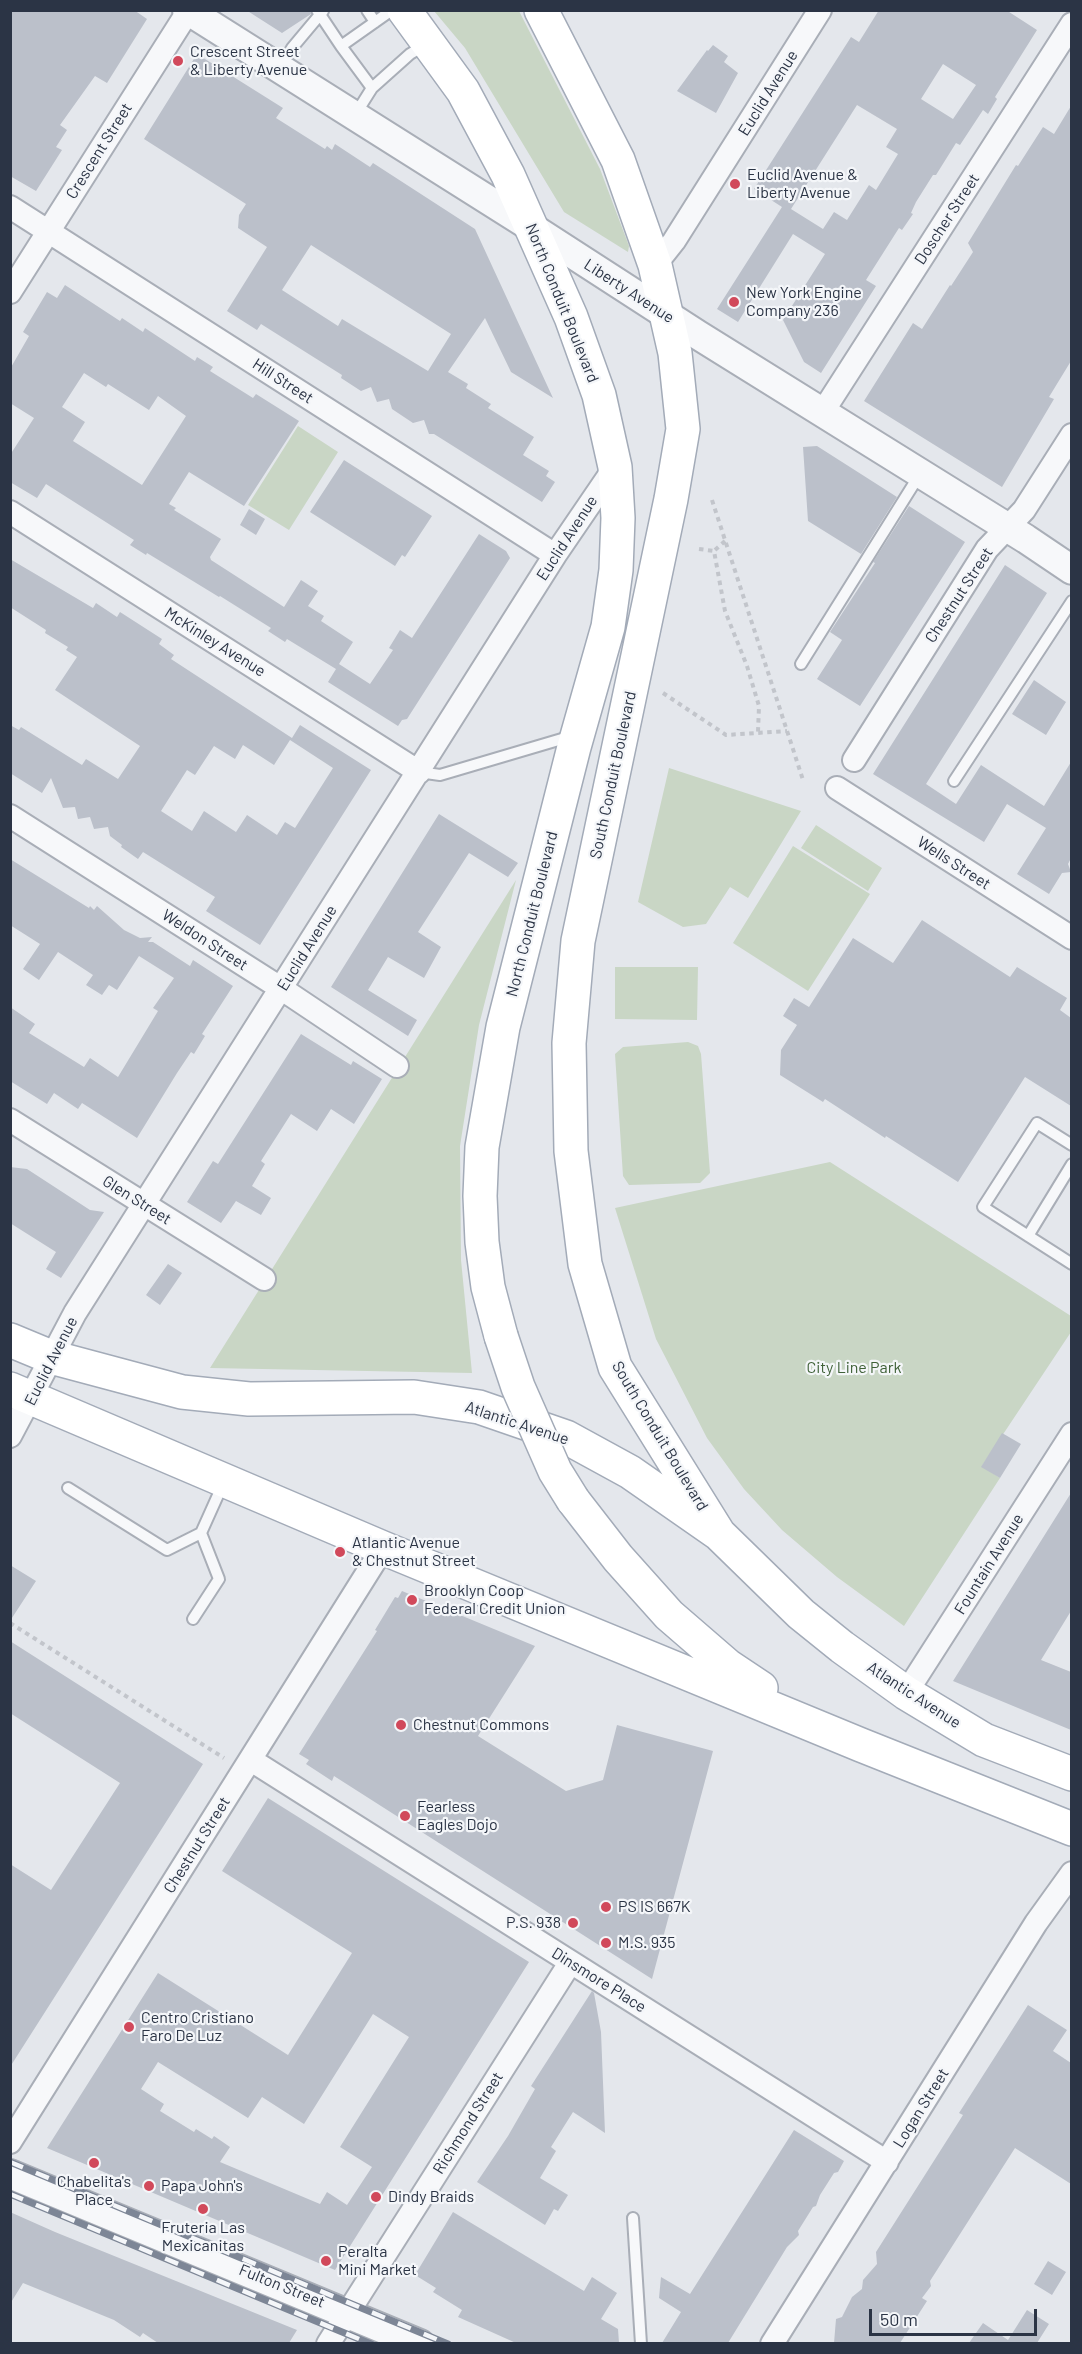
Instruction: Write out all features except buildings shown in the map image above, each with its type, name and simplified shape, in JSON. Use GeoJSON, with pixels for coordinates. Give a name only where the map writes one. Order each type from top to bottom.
{"type":"FeatureCollection","features":[{"type":"Feature","properties":{"kind":"main road","name":"South Conduit Boulevard"},"geometry":{"type":"LineString","coordinates":[[541,10],[618,160],[656,265],[675,353],[682,429],[671,499],[578,941],[569,1043],[571,1151],[585,1264],[615,1368],[719,1534]]}},
{"type":"Feature","properties":{"kind":"main road","name":"North Conduit Boulevard"},"geometry":{"type":"LineString","coordinates":[[390,16],[428,43],[463,91],[508,175],[571,317],[599,395],[615,467],[618,518],[616,570],[608,627],[578,734],[503,1027],[482,1147],[480,1196],[482,1242],[488,1287],[518,1387],[555,1471],[573,1500],[618,1558],[669,1615],[728,1666],[835,1734]]}},
{"type":"Feature","properties":{"kind":"main road","name":"Atlantic Avenue"},"geometry":{"type":"LineString","coordinates":[[10,1340],[51,1357],[182,1392],[249,1399],[414,1397],[479,1407],[566,1437],[630,1472],[719,1534],[801,1614],[906,1693],[984,1740],[1071,1774]]}},
{"type":"Feature","properties":{"kind":"main road"},"geometry":{"type":"LineString","coordinates":[[21,1394],[383,1548],[1071,1829]]}},
{"type":"Feature","properties":{"kind":"street","name":"Euclid Avenue"},"geometry":{"type":"LineString","coordinates":[[656,265],[674,241],[820,10]]}},
{"type":"Feature","properties":{"kind":"street","name":"Liberty Avenue"},"geometry":{"type":"LineString","coordinates":[[188,11],[1071,570]]}},
{"type":"Feature","properties":{"kind":"street","name":"Crescent Street"},"geometry":{"type":"LineString","coordinates":[[10,292],[188,11]]}},
{"type":"Feature","properties":{"kind":"street","name":"Doscher Street"},"geometry":{"type":"LineString","coordinates":[[822,413],[1071,24]]}},
{"type":"Feature","properties":{"kind":"street","name":"Hill Street"},"geometry":{"type":"LineString","coordinates":[[10,207],[555,555]]}},
{"type":"Feature","properties":{"kind":"street","name":"Chestnut Street"},"geometry":{"type":"LineString","coordinates":[[854,760],[987,549],[1024,510],[1071,435]]}},
{"type":"Feature","properties":{"kind":"street","name":"Euclid Avenue"},"geometry":{"type":"LineString","coordinates":[[10,1436],[21,1394],[51,1357],[75,1313],[555,555],[615,467]]}},
{"type":"Feature","properties":{"kind":"street","name":"McKinley Avenue"},"geometry":{"type":"LineString","coordinates":[[10,512],[419,772]]}},
{"type":"Feature","properties":{"kind":"street","name":"Wells Street"},"geometry":{"type":"LineString","coordinates":[[837,788],[1070,935]]}},
{"type":"Feature","properties":{"kind":"street","name":"Weldon Street"},"geometry":{"type":"LineString","coordinates":[[10,816],[282,988],[397,1066]]}},
{"type":"Feature","properties":{"kind":"street","name":"Glen Street"},"geometry":{"type":"LineString","coordinates":[[10,1120],[264,1280]]}},
{"type":"Feature","properties":{"kind":"street","name":"Fountain Avenue"},"geometry":{"type":"LineString","coordinates":[[906,1693],[1071,1434]]}},
{"type":"Feature","properties":{"kind":"street","name":"Chestnut Street"},"geometry":{"type":"LineString","coordinates":[[10,2142],[383,1548]]}},
{"type":"Feature","properties":{"kind":"street","name":"Dinsmore Place"},"geometry":{"type":"LineString","coordinates":[[251,1760],[887,2162]]}},
{"type":"Feature","properties":{"kind":"street","name":"Logan Street"},"geometry":{"type":"LineString","coordinates":[[772,2343],[1036,1923],[1071,1873]]}},
{"type":"Feature","properties":{"kind":"street","name":"Richmond Street"},"geometry":{"type":"LineString","coordinates":[[328,2343],[570,1962]]}},
{"type":"Feature","properties":{"kind":"street","name":"Fulton Street"},"geometry":{"type":"LineString","coordinates":[[10,2174],[420,2343]]}},
{"type":"Feature","properties":{"kind":"lane"},"geometry":{"type":"LineString","coordinates":[[341,46],[390,16],[392,10]]}},
{"type":"Feature","properties":{"kind":"lane"},"geometry":{"type":"LineString","coordinates":[[280,68],[320,11],[335,28],[341,46],[372,88]]}},
{"type":"Feature","properties":{"kind":"lane"},"geometry":{"type":"LineString","coordinates":[[363,11],[390,16]]}},
{"type":"Feature","properties":{"kind":"lane"},"geometry":{"type":"LineString","coordinates":[[355,115],[372,88],[410,54],[428,43]]}},
{"type":"Feature","properties":{"kind":"lane"},"geometry":{"type":"LineString","coordinates":[[801,664],[920,474]]}},
{"type":"Feature","properties":{"kind":"lane"},"geometry":{"type":"LineString","coordinates":[[954,781],[1071,601]]}},
{"type":"Feature","properties":{"kind":"lane"},"geometry":{"type":"LineString","coordinates":[[419,772],[440,775],[578,734]]}},
{"type":"Feature","properties":{"kind":"lane"},"geometry":{"type":"LineString","coordinates":[[1071,1145],[1037,1123],[983,1207],[1071,1264]]}},
{"type":"Feature","properties":{"kind":"lane"},"geometry":{"type":"LineString","coordinates":[[1028,1236],[1071,1164]]}},
{"type":"Feature","properties":{"kind":"lane"},"geometry":{"type":"LineString","coordinates":[[68,1488],[167,1550],[201,1533],[225,1481]]}},
{"type":"Feature","properties":{"kind":"lane"},"geometry":{"type":"LineString","coordinates":[[193,1619],[219,1579],[201,1533]]}},
{"type":"Feature","properties":{"kind":"lane"},"geometry":{"type":"LineString","coordinates":[[633,2217],[640,2343]]}},
{"type":"Feature","properties":{"kind":"path"},"geometry":{"type":"LineString","coordinates":[[712,500],[803,780]]}},
{"type":"Feature","properties":{"kind":"path"},"geometry":{"type":"LineString","coordinates":[[699,549],[714,551],[725,541]]}},
{"type":"Feature","properties":{"kind":"path"},"geometry":{"type":"LineString","coordinates":[[714,551],[725,611],[747,666],[759,706],[758,732]]}},
{"type":"Feature","properties":{"kind":"path"},"geometry":{"type":"LineString","coordinates":[[663,693],[726,735],[787,731]]}},
{"type":"Feature","properties":{"kind":"path"},"geometry":{"type":"LineString","coordinates":[[10,1623],[224,1758]]}},
{"type":"Feature","properties":{"kind":"green space"},"geometry":{"type":"Polygon","coordinates":[[[434,11],[519,11],[600,169],[629,246],[628,252],[564,212],[465,48],[434,11]]]}},
{"type":"Feature","properties":{"kind":"green space"},"geometry":{"type":"Polygon","coordinates":[[[298,426],[338,452],[289,530],[248,505],[298,426]]]}},
{"type":"Feature","properties":{"kind":"green space"},"geometry":{"type":"Polygon","coordinates":[[[669,768],[801,811],[748,898],[730,887],[706,924],[683,927],[638,902],[669,768]]]}},
{"type":"Feature","properties":{"kind":"green space"},"geometry":{"type":"Polygon","coordinates":[[[816,825],[882,868],[868,891],[801,848],[816,825]]]}},
{"type":"Feature","properties":{"kind":"green space"},"geometry":{"type":"Polygon","coordinates":[[[793,846],[870,894],[808,991],[733,943],[793,846]]]}},
{"type":"Feature","properties":{"kind":"green space"},"geometry":{"type":"Polygon","coordinates":[[[516,880],[479,1025],[460,1146],[461,1260],[472,1373],[210,1368],[516,880]]]}},
{"type":"Feature","properties":{"kind":"green space"},"geometry":{"type":"Polygon","coordinates":[[[615,967],[698,967],[697,1020],[615,1019],[615,967]]]}},
{"type":"Feature","properties":{"kind":"green space"},"geometry":{"type":"Polygon","coordinates":[[[688,1042],[698,1046],[701,1054],[710,1173],[700,1183],[629,1185],[623,1176],[615,1054],[623,1047],[688,1042]]]}},
{"type":"Feature","properties":{"kind":"green space","name":"City Line Park"},"geometry":{"type":"Polygon","coordinates":[[[830,1162],[1071,1316],[1071,1332],[982,1466],[1000,1478],[904,1626],[837,1577],[782,1530],[744,1489],[707,1438],[656,1339],[615,1208],[830,1162]]]}},
{"type":"Feature","properties":{"kind":"railway"},"geometry":{"type":"LineString","coordinates":[[10,2162],[448,2344]]}},
{"type":"Feature","properties":{"kind":"railway"},"geometry":{"type":"LineString","coordinates":[[10,2194],[371,2344]]}},
{"type":"Feature","properties":{"kind":"place","name":"Crescent Street & Liberty Avenue"},"geometry":{"type":"Point","coordinates":[178,61]}},
{"type":"Feature","properties":{"kind":"place","name":"Euclid Avenue & Liberty Avenue"},"geometry":{"type":"Point","coordinates":[735,184]}},
{"type":"Feature","properties":{"kind":"place","name":"New York Engine Company 236"},"geometry":{"type":"Point","coordinates":[734,302]}},
{"type":"Feature","properties":{"kind":"place","name":"Atlantic Avenue & Chestnut Street"},"geometry":{"type":"Point","coordinates":[340,1552]}},
{"type":"Feature","properties":{"kind":"place","name":"Brooklyn Coop Federal Credit Union"},"geometry":{"type":"Point","coordinates":[412,1600]}},
{"type":"Feature","properties":{"kind":"place","name":"Chestnut Commons"},"geometry":{"type":"Point","coordinates":[401,1725]}},
{"type":"Feature","properties":{"kind":"place","name":"Fearless Eagles Dojo"},"geometry":{"type":"Point","coordinates":[405,1816]}},
{"type":"Feature","properties":{"kind":"place","name":"PS IS 667K"},"geometry":{"type":"Point","coordinates":[606,1907]}},
{"type":"Feature","properties":{"kind":"place","name":"P.S. 938"},"geometry":{"type":"Point","coordinates":[573,1923]}},
{"type":"Feature","properties":{"kind":"place","name":"M.S. 935"},"geometry":{"type":"Point","coordinates":[606,1943]}},
{"type":"Feature","properties":{"kind":"place","name":"Centro Cristiano Faro De Luz"},"geometry":{"type":"Point","coordinates":[129,2027]}},
{"type":"Feature","properties":{"kind":"place","name":"Chabelita's Place"},"geometry":{"type":"Point","coordinates":[94,2163]}},
{"type":"Feature","properties":{"kind":"place","name":"Papa John's"},"geometry":{"type":"Point","coordinates":[149,2186]}},
{"type":"Feature","properties":{"kind":"place","name":"Dindy Braids"},"geometry":{"type":"Point","coordinates":[376,2197]}},
{"type":"Feature","properties":{"kind":"place","name":"Fruteria Las Mexicanitas"},"geometry":{"type":"Point","coordinates":[203,2209]}},
{"type":"Feature","properties":{"kind":"place","name":"Peralta Mini Market"},"geometry":{"type":"Point","coordinates":[326,2261]}}]}
